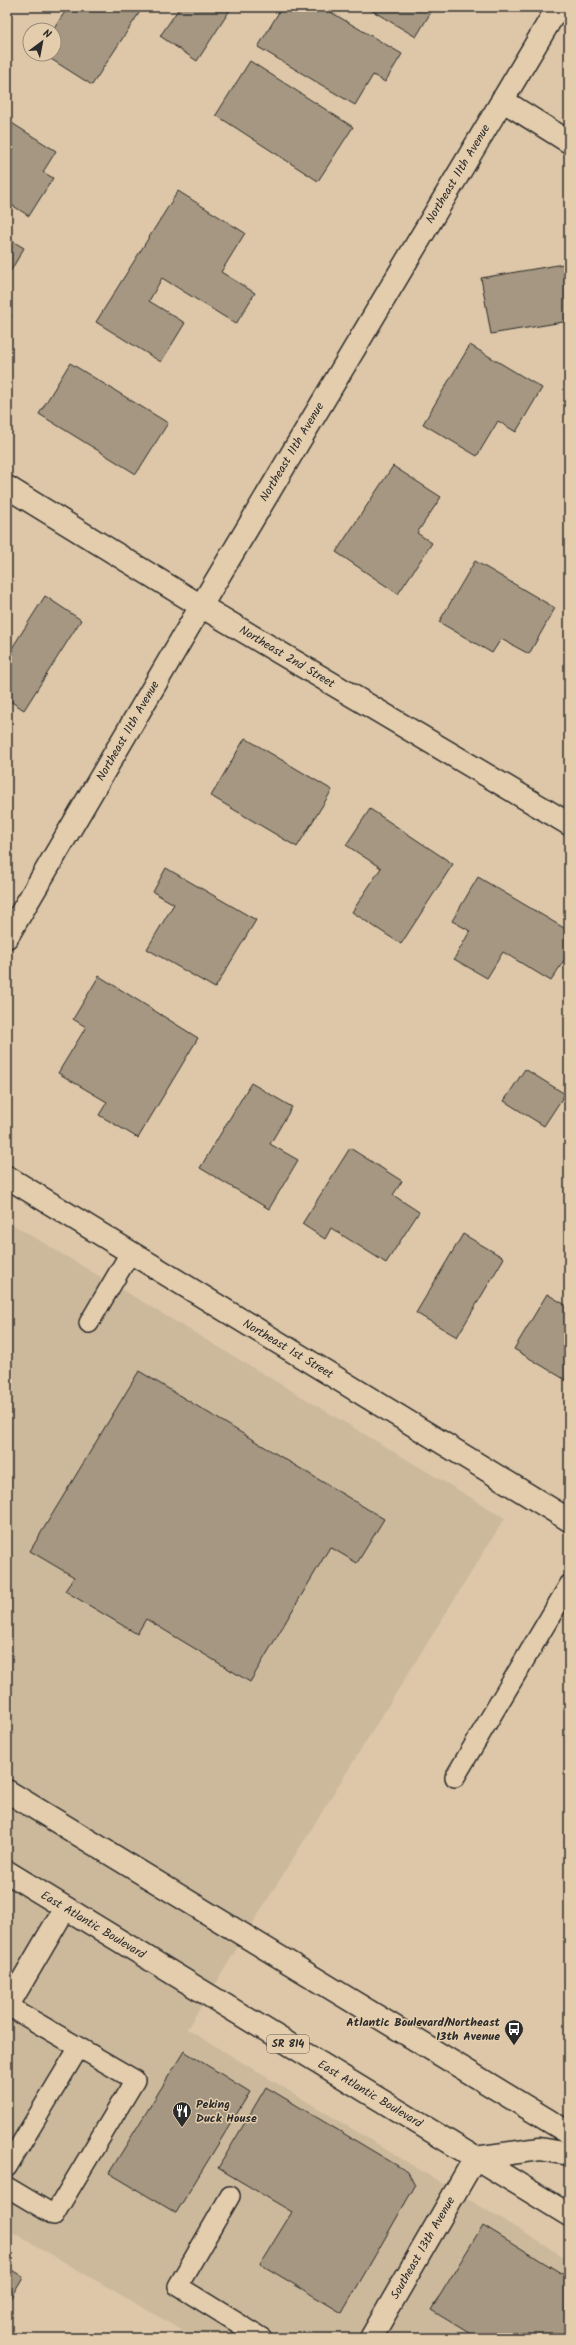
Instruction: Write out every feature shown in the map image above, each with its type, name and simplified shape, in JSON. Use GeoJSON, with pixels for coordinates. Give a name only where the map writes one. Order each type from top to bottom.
{"type":"FeatureCollection","features":[{"type":"Feature","properties":{"kind":"street","name":"Northeast 11th Avenue"},"geometry":{"type":"LineString","coordinates":[[7,937],[201,606],[558,7]]}},
{"type":"Feature","properties":{"kind":"street"},"geometry":{"type":"LineString","coordinates":[[502,100],[569,142]]}},
{"type":"Feature","properties":{"kind":"street","name":"Northeast 2nd Street"},"geometry":{"type":"LineString","coordinates":[[7,487],[201,606],[569,824]]}},
{"type":"Feature","properties":{"kind":"street","name":"Northeast 11th Avenue"},"geometry":{"type":"LineString","coordinates":[[7,912],[29,899]]}},
{"type":"Feature","properties":{"kind":"street","name":"Northeast 1st Street"},"geometry":{"type":"LineString","coordinates":[[7,1177],[569,1520]]}},
{"type":"Feature","properties":{"kind":"street"},"geometry":{"type":"LineString","coordinates":[[7,1791],[569,2133]]}},
{"type":"Feature","properties":{"kind":"street","name":"East Atlantic Boulevard"},"geometry":{"type":"LineString","coordinates":[[7,1872],[569,2215]]}},
{"type":"Feature","properties":{"kind":"street"},"geometry":{"type":"LineString","coordinates":[[7,2007],[65,1908]]}},
{"type":"Feature","properties":{"kind":"street"},"geometry":{"type":"LineString","coordinates":[[475,2158],[540,2149],[569,2154]]}},
{"type":"Feature","properties":{"kind":"street","name":"Southeast 13th Avenue"},"geometry":{"type":"LineString","coordinates":[[371,2338],[475,2158]]}},
{"type":"Feature","properties":{"kind":"lane"},"geometry":{"type":"LineString","coordinates":[[88,1323],[130,1253]]}},
{"type":"Feature","properties":{"kind":"lane"},"geometry":{"type":"LineString","coordinates":[[455,1777],[569,1584]]}},
{"type":"Feature","properties":{"kind":"lane"},"geometry":{"type":"LineString","coordinates":[[7,2007],[134,2080],[54,2215],[7,2187]]}},
{"type":"Feature","properties":{"kind":"lane"},"geometry":{"type":"LineString","coordinates":[[7,2167],[78,2049]]}},
{"type":"Feature","properties":{"kind":"lane"},"geometry":{"type":"LineString","coordinates":[[230,2196],[178,2286],[262,2338]]}},
{"type":"Feature","properties":{"kind":"shaded area"},"geometry":{"type":"Polygon","coordinates":[[[7,1221],[505,1518],[187,2029],[569,2260],[569,2338],[195,2338],[7,2229],[7,1221]]]}},
{"type":"Feature","properties":{"kind":"building"},"geometry":{"type":"Polygon","coordinates":[[[68,7],[143,7],[92,85],[56,62],[62,62],[62,22],[58,22],[68,7]]]}},
{"type":"Feature","properties":{"kind":"building"},"geometry":{"type":"Polygon","coordinates":[[[180,7],[232,7],[197,61],[160,36],[180,7]]]}},
{"type":"Feature","properties":{"kind":"building"},"geometry":{"type":"Polygon","coordinates":[[[282,7],[322,7],[402,54],[385,82],[373,75],[355,105],[258,47],[282,7]]]}},
{"type":"Feature","properties":{"kind":"building"},"geometry":{"type":"Polygon","coordinates":[[[366,7],[434,7],[416,37],[366,7]]]}},
{"type":"Feature","properties":{"kind":"building"},"geometry":{"type":"Polygon","coordinates":[[[250,61],[353,127],[318,181],[216,115],[250,61]]]}},
{"type":"Feature","properties":{"kind":"building"},"geometry":{"type":"Polygon","coordinates":[[[7,120],[56,151],[43,172],[53,178],[29,216],[7,202],[7,120]]]}},
{"type":"Feature","properties":{"kind":"building"},"geometry":{"type":"Polygon","coordinates":[[[178,191],[245,233],[221,272],[255,293],[236,324],[162,278],[149,301],[185,323],[161,362],[96,322],[178,191]]]}},
{"type":"Feature","properties":{"kind":"building"},"geometry":{"type":"Polygon","coordinates":[[[7,238],[24,248],[7,277],[7,238]]]}},
{"type":"Feature","properties":{"kind":"building"},"geometry":{"type":"Polygon","coordinates":[[[569,263],[569,321],[491,334],[481,278],[569,263]]]}},
{"type":"Feature","properties":{"kind":"building"},"geometry":{"type":"Polygon","coordinates":[[[7,313],[12,316],[7,323],[7,313]]]}},
{"type":"Feature","properties":{"kind":"building"},"geometry":{"type":"Polygon","coordinates":[[[470,345],[542,388],[516,432],[498,421],[477,456],[423,424],[470,345]]]}},
{"type":"Feature","properties":{"kind":"building"},"geometry":{"type":"Polygon","coordinates":[[[70,363],[168,423],[136,474],[39,414],[70,363]]]}},
{"type":"Feature","properties":{"kind":"building"},"geometry":{"type":"Polygon","coordinates":[[[393,466],[441,497],[417,533],[432,543],[398,594],[336,552],[393,466]]]}},
{"type":"Feature","properties":{"kind":"building"},"geometry":{"type":"Polygon","coordinates":[[[475,561],[555,608],[529,654],[501,639],[492,653],[439,622],[475,561]]]}},
{"type":"Feature","properties":{"kind":"building"},"geometry":{"type":"Polygon","coordinates":[[[45,596],[81,620],[24,710],[7,699],[7,656],[45,596]]]}},
{"type":"Feature","properties":{"kind":"building"},"geometry":{"type":"Polygon","coordinates":[[[245,738],[332,790],[297,847],[211,796],[245,738]]]}},
{"type":"Feature","properties":{"kind":"building"},"geometry":{"type":"Polygon","coordinates":[[[370,809],[453,864],[401,944],[352,912],[381,868],[346,845],[370,809]]]}},
{"type":"Feature","properties":{"kind":"building"},"geometry":{"type":"Polygon","coordinates":[[[166,868],[256,920],[215,988],[147,949],[174,904],[153,892],[166,868]]]}},
{"type":"Feature","properties":{"kind":"building"},"geometry":{"type":"Polygon","coordinates":[[[478,877],[569,931],[569,952],[551,981],[503,952],[487,978],[454,959],[470,931],[452,921],[478,877]]]}},
{"type":"Feature","properties":{"kind":"building"},"geometry":{"type":"Polygon","coordinates":[[[99,976],[198,1038],[138,1138],[99,1115],[107,1102],[58,1073],[86,1027],[73,1019],[99,976]]]}},
{"type":"Feature","properties":{"kind":"building"},"geometry":{"type":"Polygon","coordinates":[[[525,1069],[565,1094],[544,1126],[504,1101],[525,1069]]]}},
{"type":"Feature","properties":{"kind":"building"},"geometry":{"type":"Polygon","coordinates":[[[251,1083],[292,1107],[270,1144],[298,1160],[269,1209],[200,1168],[251,1083]]]}},
{"type":"Feature","properties":{"kind":"building"},"geometry":{"type":"Polygon","coordinates":[[[350,1148],[402,1181],[393,1195],[419,1212],[386,1263],[331,1228],[325,1239],[302,1224],[350,1148]]]}},
{"type":"Feature","properties":{"kind":"building"},"geometry":{"type":"Polygon","coordinates":[[[463,1234],[504,1258],[457,1337],[416,1313],[463,1234]]]}},
{"type":"Feature","properties":{"kind":"building"},"geometry":{"type":"Polygon","coordinates":[[[547,1294],[569,1307],[569,1382],[514,1349],[547,1294]]]}},
{"type":"Feature","properties":{"kind":"building"},"geometry":{"type":"Polygon","coordinates":[[[139,1371],[384,1519],[357,1563],[330,1547],[250,1682],[146,1619],[137,1634],[65,1591],[74,1577],[30,1551],[139,1371]]]}},
{"type":"Feature","properties":{"kind":"building"},"geometry":{"type":"Polygon","coordinates":[[[184,2051],[250,2092],[176,2213],[109,2173],[184,2051]]]}},
{"type":"Feature","properties":{"kind":"building"},"geometry":{"type":"Polygon","coordinates":[[[266,2087],[408,2172],[415,2186],[342,2313],[260,2264],[292,2212],[218,2168],[266,2087]]]}},
{"type":"Feature","properties":{"kind":"building"},"geometry":{"type":"Polygon","coordinates":[[[483,2225],[569,2278],[569,2338],[477,2338],[431,2310],[483,2225]]]}},
{"type":"Feature","properties":{"kind":"building"},"geometry":{"type":"Polygon","coordinates":[[[7,2267],[23,2277],[7,2304],[7,2267]]]}},
{"type":"Feature","properties":{"kind":"place","name":"Atlantic Boulevard/Northeast 13th Avenue"},"geometry":{"type":"Point","coordinates":[514,2046]}},
{"type":"Feature","properties":{"kind":"place","name":"Peking Duck House"},"geometry":{"type":"Point","coordinates":[182,2128]}}]}
